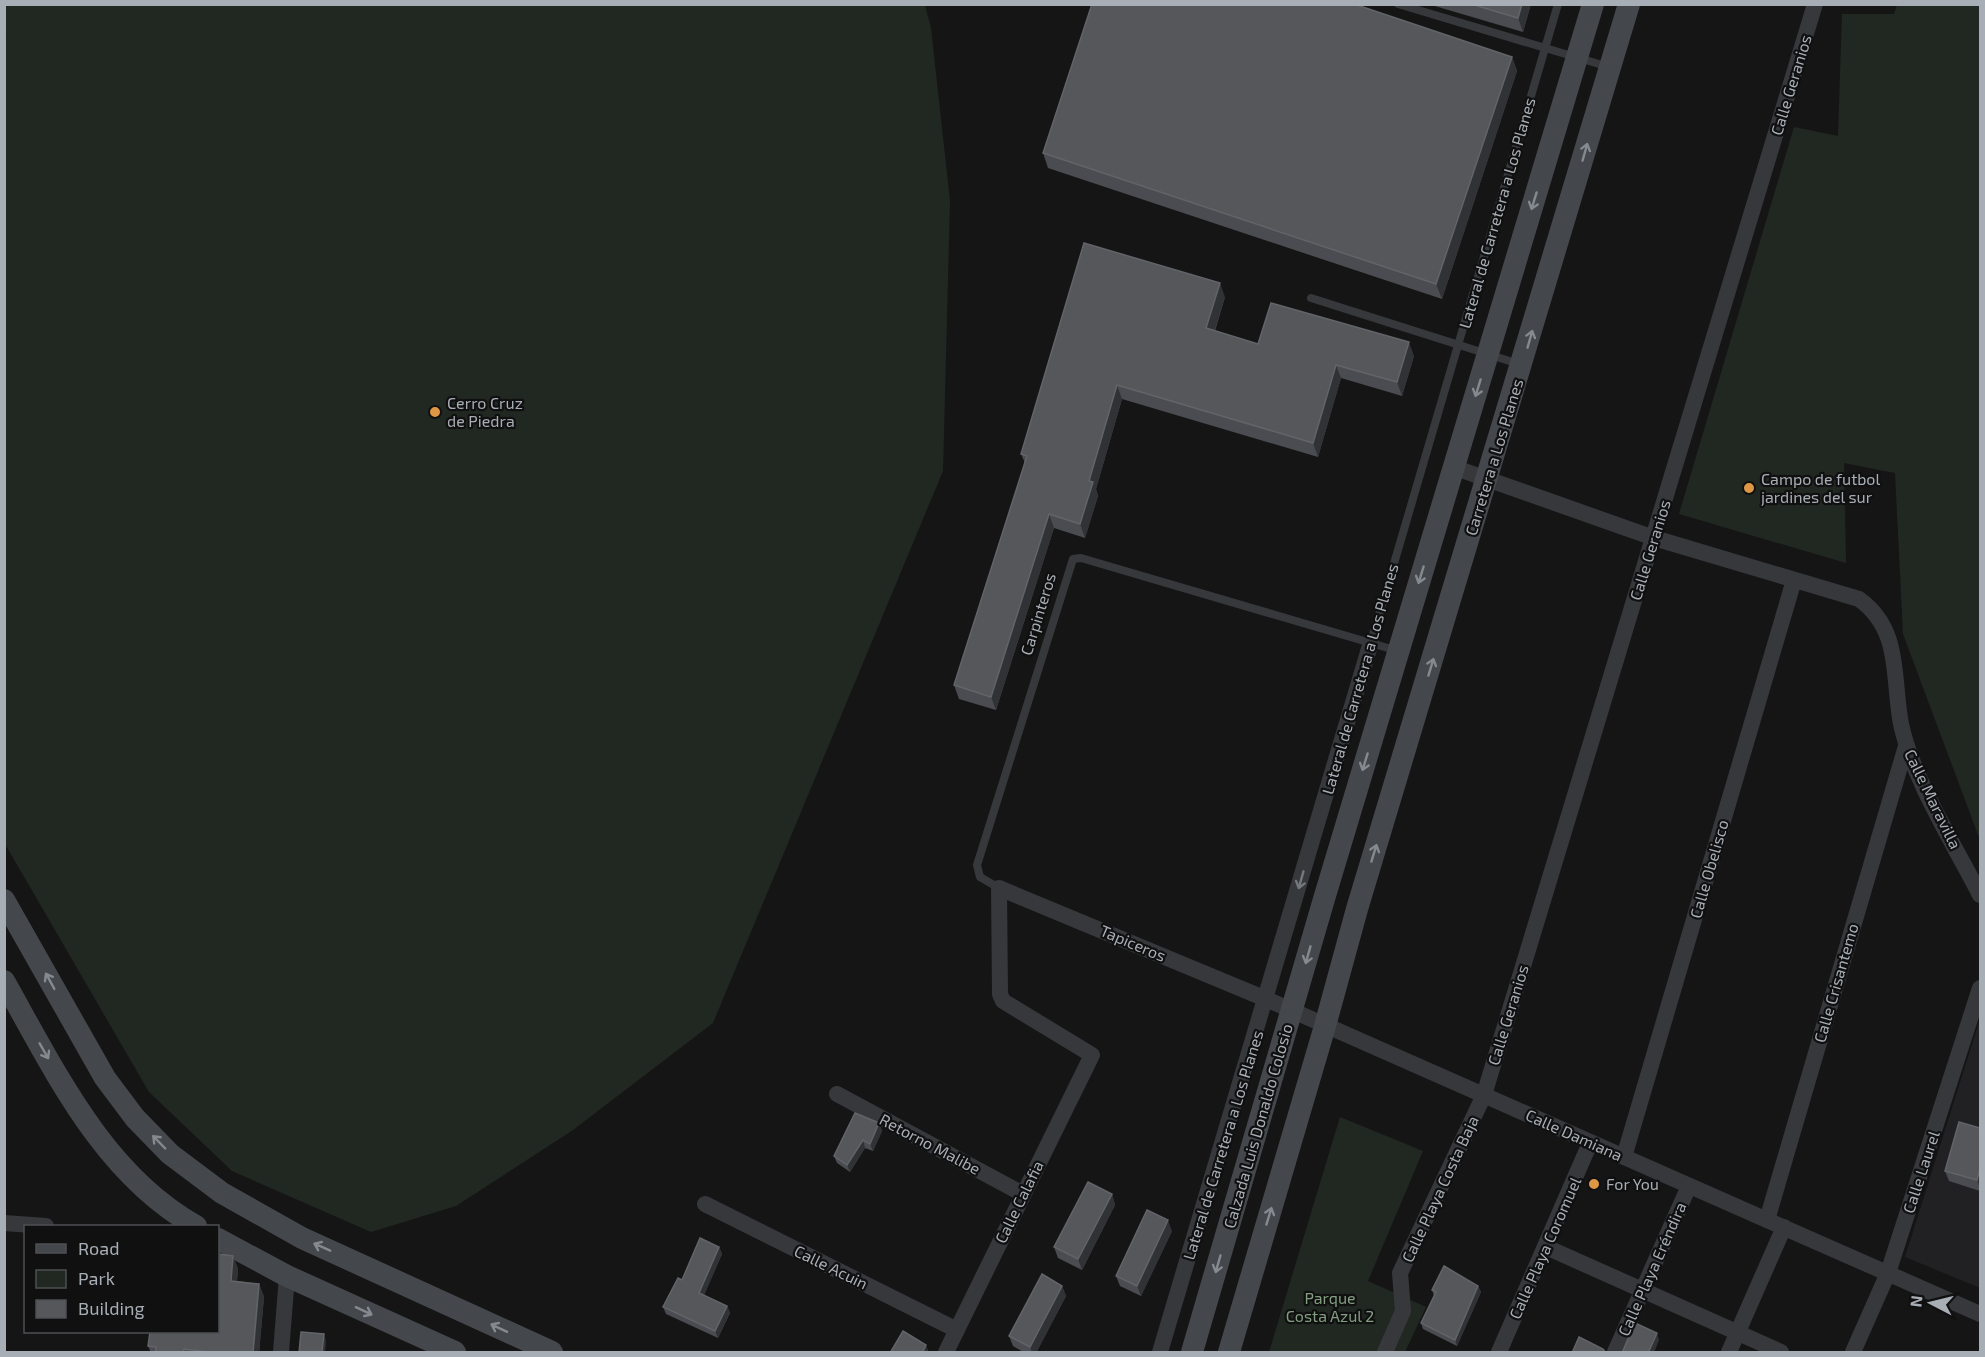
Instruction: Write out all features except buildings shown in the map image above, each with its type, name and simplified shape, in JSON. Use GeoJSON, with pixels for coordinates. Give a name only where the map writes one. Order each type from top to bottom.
{"type":"FeatureCollection","features":[{"type":"Feature","properties":{"kind":"main road"},"geometry":{"type":"LineString","coordinates":[[1398,651],[1593,4]]}},
{"type":"Feature","properties":{"kind":"main road","name":"Carretera a Los Planes"},"geometry":{"type":"LineString","coordinates":[[1325,1026],[1357,909],[1488,480],[1629,4]]}},
{"type":"Feature","properties":{"kind":"main road","name":"Calzada Luis Donaldo Colosio"},"geometry":{"type":"LineString","coordinates":[[1192,1353],[1398,651]]}},
{"type":"Feature","properties":{"kind":"main road"},"geometry":{"type":"LineString","coordinates":[[5,903],[105,1078],[135,1118],[170,1154],[222,1193],[302,1238],[552,1353]]}},
{"type":"Feature","properties":{"kind":"main road"},"geometry":{"type":"LineString","coordinates":[[4,981],[63,1084],[105,1148],[141,1185],[193,1225]]}},
{"type":"Feature","properties":{"kind":"main road"},"geometry":{"type":"LineString","coordinates":[[1229,1353],[1325,1026]]}},
{"type":"Feature","properties":{"kind":"main road"},"geometry":{"type":"LineString","coordinates":[[221,1242],[287,1276],[455,1353]]}},
{"type":"Feature","properties":{"kind":"street","name":"Calle Geranios"},"geometry":{"type":"LineString","coordinates":[[1484,1095],[1815,4]]}},
{"type":"Feature","properties":{"kind":"street","name":"Calle Maravilla"},"geometry":{"type":"LineString","coordinates":[[1453,467],[1654,538],[1858,599],[1873,609],[1886,628],[1894,659],[1896,693],[1906,746],[1980,895]]}},
{"type":"Feature","properties":{"kind":"street","name":"Calle Obelisco"},"geometry":{"type":"LineString","coordinates":[[1624,1157],[1794,580]]}},
{"type":"Feature","properties":{"kind":"street","name":"Lateral de Carretera a Los Planes"},"geometry":{"type":"LineString","coordinates":[[1160,1353],[1371,642]]}},
{"type":"Feature","properties":{"kind":"street","name":"Calle Crisantemo"},"geometry":{"type":"LineString","coordinates":[[1767,1220],[1906,746]]}},
{"type":"Feature","properties":{"kind":"street","name":"Tapiceros"},"geometry":{"type":"LineString","coordinates":[[999,888],[1266,999]]}},
{"type":"Feature","properties":{"kind":"street","name":"Calle Calafia"},"geometry":{"type":"LineString","coordinates":[[946,1353],[1092,1057],[1091,1052],[1003,1001],[999,984],[999,888]]}},
{"type":"Feature","properties":{"kind":"street","name":"Calle Laurel"},"geometry":{"type":"LineString","coordinates":[[1853,1353],[1888,1273],[1980,988]]}},
{"type":"Feature","properties":{"kind":"street","name":"Calle Damiana"},"geometry":{"type":"LineString","coordinates":[[1266,999],[1980,1314]]}},
{"type":"Feature","properties":{"kind":"street","name":"Retorno Malibe"},"geometry":{"type":"LineString","coordinates":[[837,1094],[1023,1194]]}},
{"type":"Feature","properties":{"kind":"street","name":"Calle Playa Costa Baja"},"geometry":{"type":"LineString","coordinates":[[1385,1353],[1403,1311],[1400,1273],[1484,1095]]}},
{"type":"Feature","properties":{"kind":"street","name":"Calle Playa Coromuel"},"geometry":{"type":"LineString","coordinates":[[1499,1353],[1590,1143]]}},
{"type":"Feature","properties":{"kind":"street","name":"Calle Playa Eréndira"},"geometry":{"type":"LineString","coordinates":[[1615,1353],[1689,1186]]}},
{"type":"Feature","properties":{"kind":"street","name":"Calle Acuin"},"geometry":{"type":"LineString","coordinates":[[705,1204],[957,1330]]}},
{"type":"Feature","properties":{"kind":"street"},"geometry":{"type":"LineString","coordinates":[[4,1223],[25,1225]]}},
{"type":"Feature","properties":{"kind":"street"},"geometry":{"type":"LineString","coordinates":[[1729,1353],[1784,1227]]}},
{"type":"Feature","properties":{"kind":"street"},"geometry":{"type":"LineString","coordinates":[[1546,1247],[1779,1351]]}},
{"type":"Feature","properties":{"kind":"street"},"geometry":{"type":"LineString","coordinates":[[281,1353],[287,1276]]}},
{"type":"Feature","properties":{"kind":"lane"},"geometry":{"type":"LineString","coordinates":[[1398,4],[1610,67]]}},
{"type":"Feature","properties":{"kind":"lane","name":"Lateral de Carretera a Los Planes"},"geometry":{"type":"LineString","coordinates":[[1371,642],[1558,4]]}},
{"type":"Feature","properties":{"kind":"lane"},"geometry":{"type":"LineString","coordinates":[[1311,298],[1522,365]]}},
{"type":"Feature","properties":{"kind":"lane","name":"Carpinteros"},"geometry":{"type":"LineString","coordinates":[[999,888],[980,877],[977,865],[1073,559],[1081,558],[1398,651]]}},
{"type":"Feature","properties":{"kind":"shaded area"},"geometry":{"type":"Polygon","coordinates":[[[1980,1019],[1980,1288],[1905,1257],[1980,1019]]]}},
{"type":"Feature","properties":{"kind":"green space"},"geometry":{"type":"Polygon","coordinates":[[[4,5],[925,5],[931,28],[950,201],[943,471],[713,1023],[573,1130],[456,1206],[371,1232],[232,1171],[149,1092],[5,844],[4,53],[6,34],[4,5]]]}},
{"type":"Feature","properties":{"kind":"green space"},"geometry":{"type":"Polygon","coordinates":[[[1897,5],[1980,5],[1980,840],[1903,634],[1895,473],[1844,463],[1846,563],[1679,514],[1794,127],[1838,136],[1842,14],[1894,14],[1897,5]]]}},
{"type":"Feature","properties":{"kind":"green space","name":"Parque Costa Azul 2"},"geometry":{"type":"Polygon","coordinates":[[[1340,1117],[1423,1151],[1368,1281],[1426,1307],[1405,1352],[1269,1352],[1340,1117]]]}},
{"type":"Feature","properties":{"kind":"place","name":"Cerro Cruz de Piedra"},"geometry":{"type":"Point","coordinates":[435,412]}},
{"type":"Feature","properties":{"kind":"place","name":"Campo de futbol jardines del sur"},"geometry":{"type":"Point","coordinates":[1749,488]}},
{"type":"Feature","properties":{"kind":"place","name":"For You"},"geometry":{"type":"Point","coordinates":[1594,1184]}}]}
